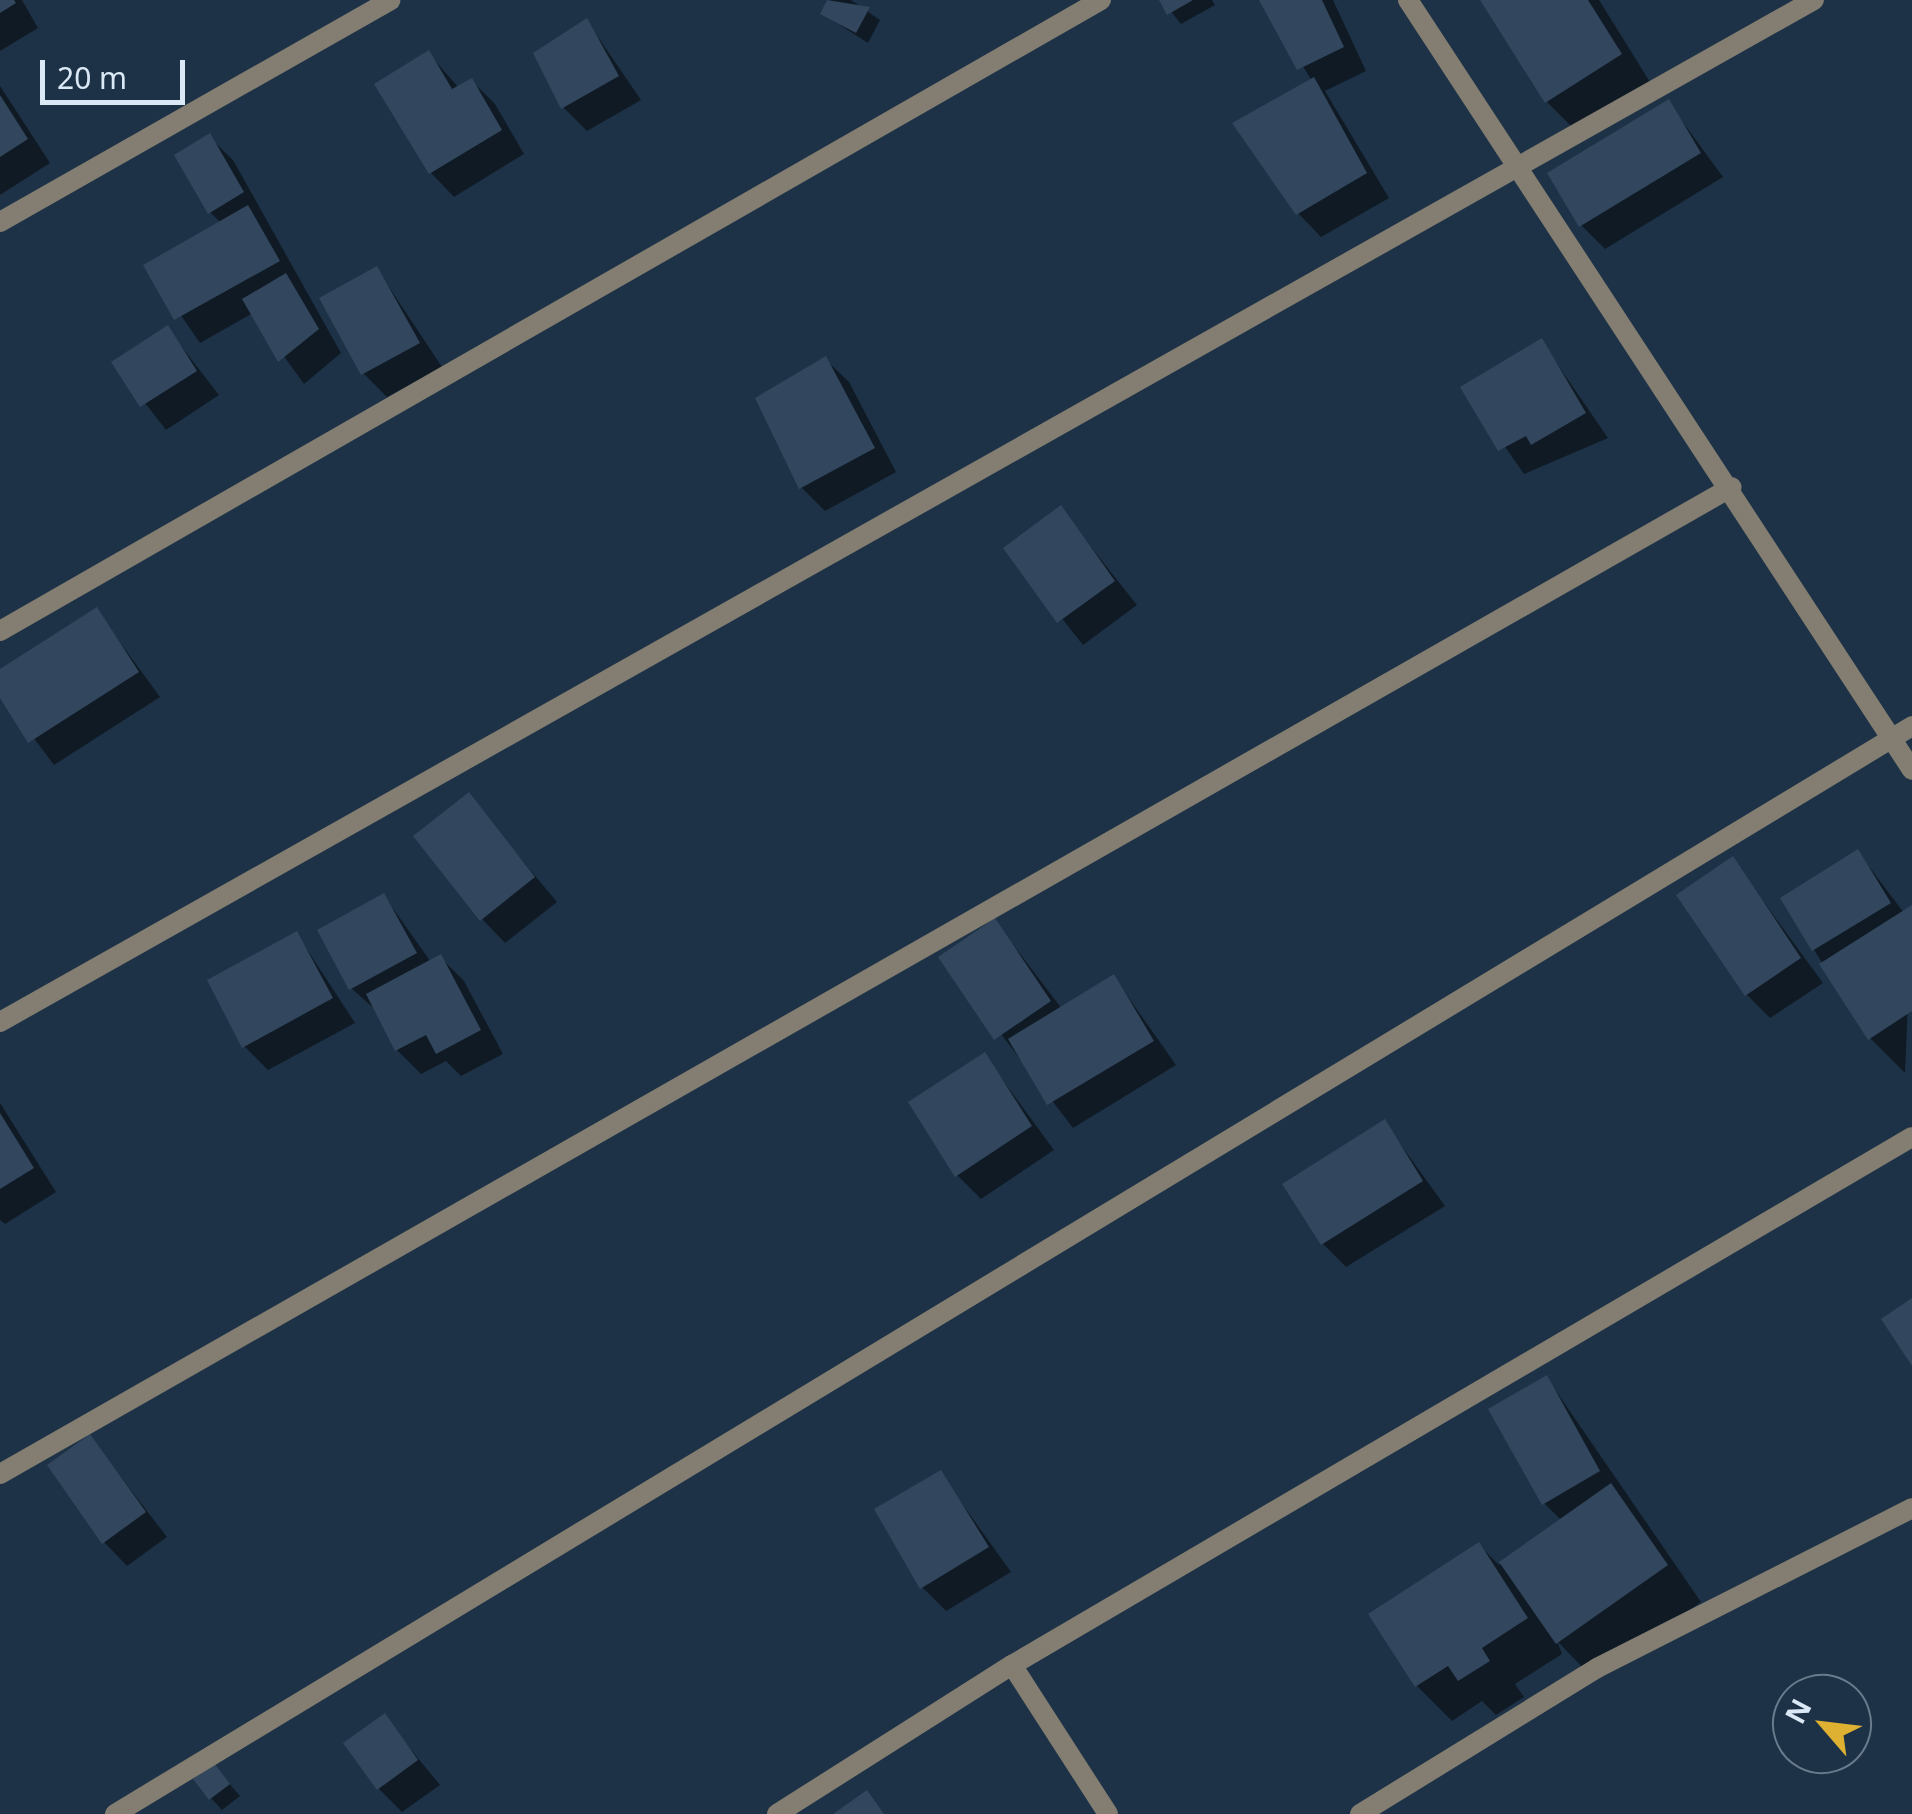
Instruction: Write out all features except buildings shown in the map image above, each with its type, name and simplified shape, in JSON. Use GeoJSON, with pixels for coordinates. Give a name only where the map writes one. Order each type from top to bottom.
{"type":"FeatureCollection","features":[{"type":"Feature","properties":{"kind":"street"},"geometry":{"type":"LineString","coordinates":[[0,222],[390,0]]}},
{"type":"Feature","properties":{"kind":"street"},"geometry":{"type":"LineString","coordinates":[[0,632],[1101,0]]}},
{"type":"Feature","properties":{"kind":"street"},"geometry":{"type":"LineString","coordinates":[[1408,0],[1524,170],[1912,770]]}},
{"type":"Feature","properties":{"kind":"street"},"geometry":{"type":"LineString","coordinates":[[0,1022],[1524,170],[1814,0]]}},
{"type":"Feature","properties":{"kind":"street"},"geometry":{"type":"LineString","coordinates":[[0,1474],[1732,488]]}},
{"type":"Feature","properties":{"kind":"street"},"geometry":{"type":"LineString","coordinates":[[115,1814],[1912,726]]}},
{"type":"Feature","properties":{"kind":"street"},"geometry":{"type":"LineString","coordinates":[[777,1814],[1012,1665],[1912,1137]]}},
{"type":"Feature","properties":{"kind":"street"},"geometry":{"type":"LineString","coordinates":[[1360,1814],[1597,1668],[1912,1508]]}},
{"type":"Feature","properties":{"kind":"street"},"geometry":{"type":"LineString","coordinates":[[1012,1665],[1108,1814]]}}]}
